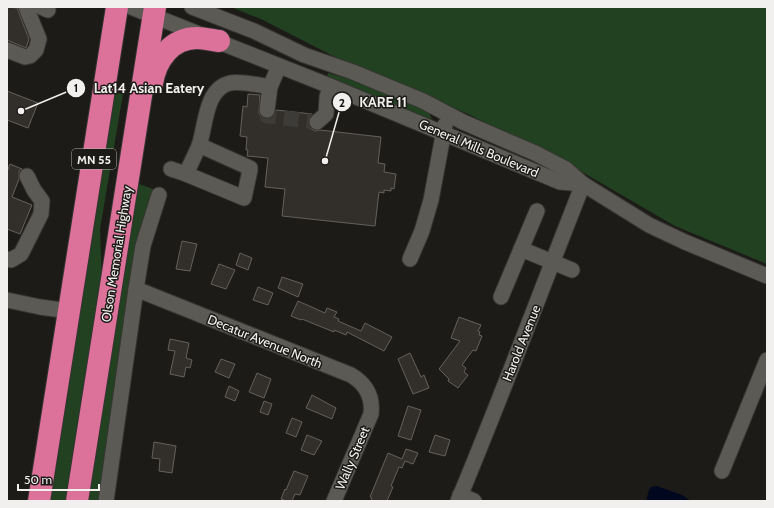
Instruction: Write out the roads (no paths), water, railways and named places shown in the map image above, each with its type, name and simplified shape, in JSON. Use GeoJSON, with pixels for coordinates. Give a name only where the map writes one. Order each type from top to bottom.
{"type":"FeatureCollection","features":[{"type":"Feature","properties":{"kind":"highway","name":"MN 55"},"geometry":{"type":"LineString","coordinates":[[40,501],[118,7]]}},
{"type":"Feature","properties":{"kind":"highway","name":"Olson Memorial Highway"},"geometry":{"type":"LineString","coordinates":[[77,501],[154,11]]}},
{"type":"Feature","properties":{"kind":"highway"},"geometry":{"type":"LineString","coordinates":[[124,203],[141,157],[153,76],[160,59],[169,48],[186,40],[196,38],[219,41]]}},
{"type":"Feature","properties":{"kind":"street"},"geometry":{"type":"LineString","coordinates":[[7,50],[25,57],[30,56],[36,50],[39,39],[26,7]]}},
{"type":"Feature","properties":{"kind":"street","name":"General Mills Boulevard"},"geometry":{"type":"LineString","coordinates":[[131,7],[154,11],[219,41],[560,182],[583,184]]}},
{"type":"Feature","properties":{"kind":"street","name":"General Mills Boulevard"},"geometry":{"type":"LineString","coordinates":[[192,7],[254,31],[304,55],[353,72],[423,101],[447,114],[566,169],[583,184],[632,216],[662,232],[767,276]]}},
{"type":"Feature","properties":{"kind":"street"},"geometry":{"type":"LineString","coordinates":[[268,110],[270,87],[279,66]]}},
{"type":"Feature","properties":{"kind":"street"},"geometry":{"type":"LineString","coordinates":[[186,174],[199,145],[210,104],[218,89],[224,85],[235,82],[270,87]]}},
{"type":"Feature","properties":{"kind":"street"},"geometry":{"type":"LineString","coordinates":[[317,122],[326,114],[327,97],[330,86]]}},
{"type":"Feature","properties":{"kind":"street"},"geometry":{"type":"LineString","coordinates":[[410,259],[422,231],[431,200],[447,114]]}},
{"type":"Feature","properties":{"kind":"street"},"geometry":{"type":"LineString","coordinates":[[171,169],[244,198],[250,168],[199,145]]}},
{"type":"Feature","properties":{"kind":"street"},"geometry":{"type":"LineString","coordinates":[[7,259],[10,260],[21,254],[41,214],[42,201],[34,190],[27,176]]}},
{"type":"Feature","properties":{"kind":"street","name":"Harold Avenue"},"geometry":{"type":"LineString","coordinates":[[459,498],[531,319],[583,184]]}},
{"type":"Feature","properties":{"kind":"street"},"geometry":{"type":"LineString","coordinates":[[106,501],[143,246],[159,195]]}},
{"type":"Feature","properties":{"kind":"street"},"geometry":{"type":"LineString","coordinates":[[501,297],[537,211]]}},
{"type":"Feature","properties":{"kind":"street"},"geometry":{"type":"LineString","coordinates":[[521,249],[572,270]]}},
{"type":"Feature","properties":{"kind":"street","name":"Decatur Avenue North"},"geometry":{"type":"LineString","coordinates":[[136,290],[351,375],[363,384],[369,394],[371,399],[371,414]]}},
{"type":"Feature","properties":{"kind":"street"},"geometry":{"type":"LineString","coordinates":[[8,302],[69,311]]}},
{"type":"Feature","properties":{"kind":"street"},"geometry":{"type":"LineString","coordinates":[[722,471],[767,360]]}},
{"type":"Feature","properties":{"kind":"street","name":"Wally Street"},"geometry":{"type":"LineString","coordinates":[[334,501],[371,414]]}},
{"type":"Feature","properties":{"kind":"street"},"geometry":{"type":"LineString","coordinates":[[459,498],[474,501]]}},
{"type":"Feature","properties":{"kind":"water"},"geometry":{"type":"Polygon","coordinates":[[[657,486],[682,495],[691,501],[646,501],[651,487],[657,486]]]}},
{"type":"Feature","properties":{"kind":"tunnel"},"geometry":{"type":"LineString","coordinates":[[267,110],[267,116],[317,122]]}},
{"type":"Feature","properties":{"kind":"place","name":"Lat14 Asian Eatery"},"geometry":{"type":"Point","coordinates":[21,111]}},
{"type":"Feature","properties":{"kind":"place","name":"KARE 11"},"geometry":{"type":"Point","coordinates":[325,161]}}]}
